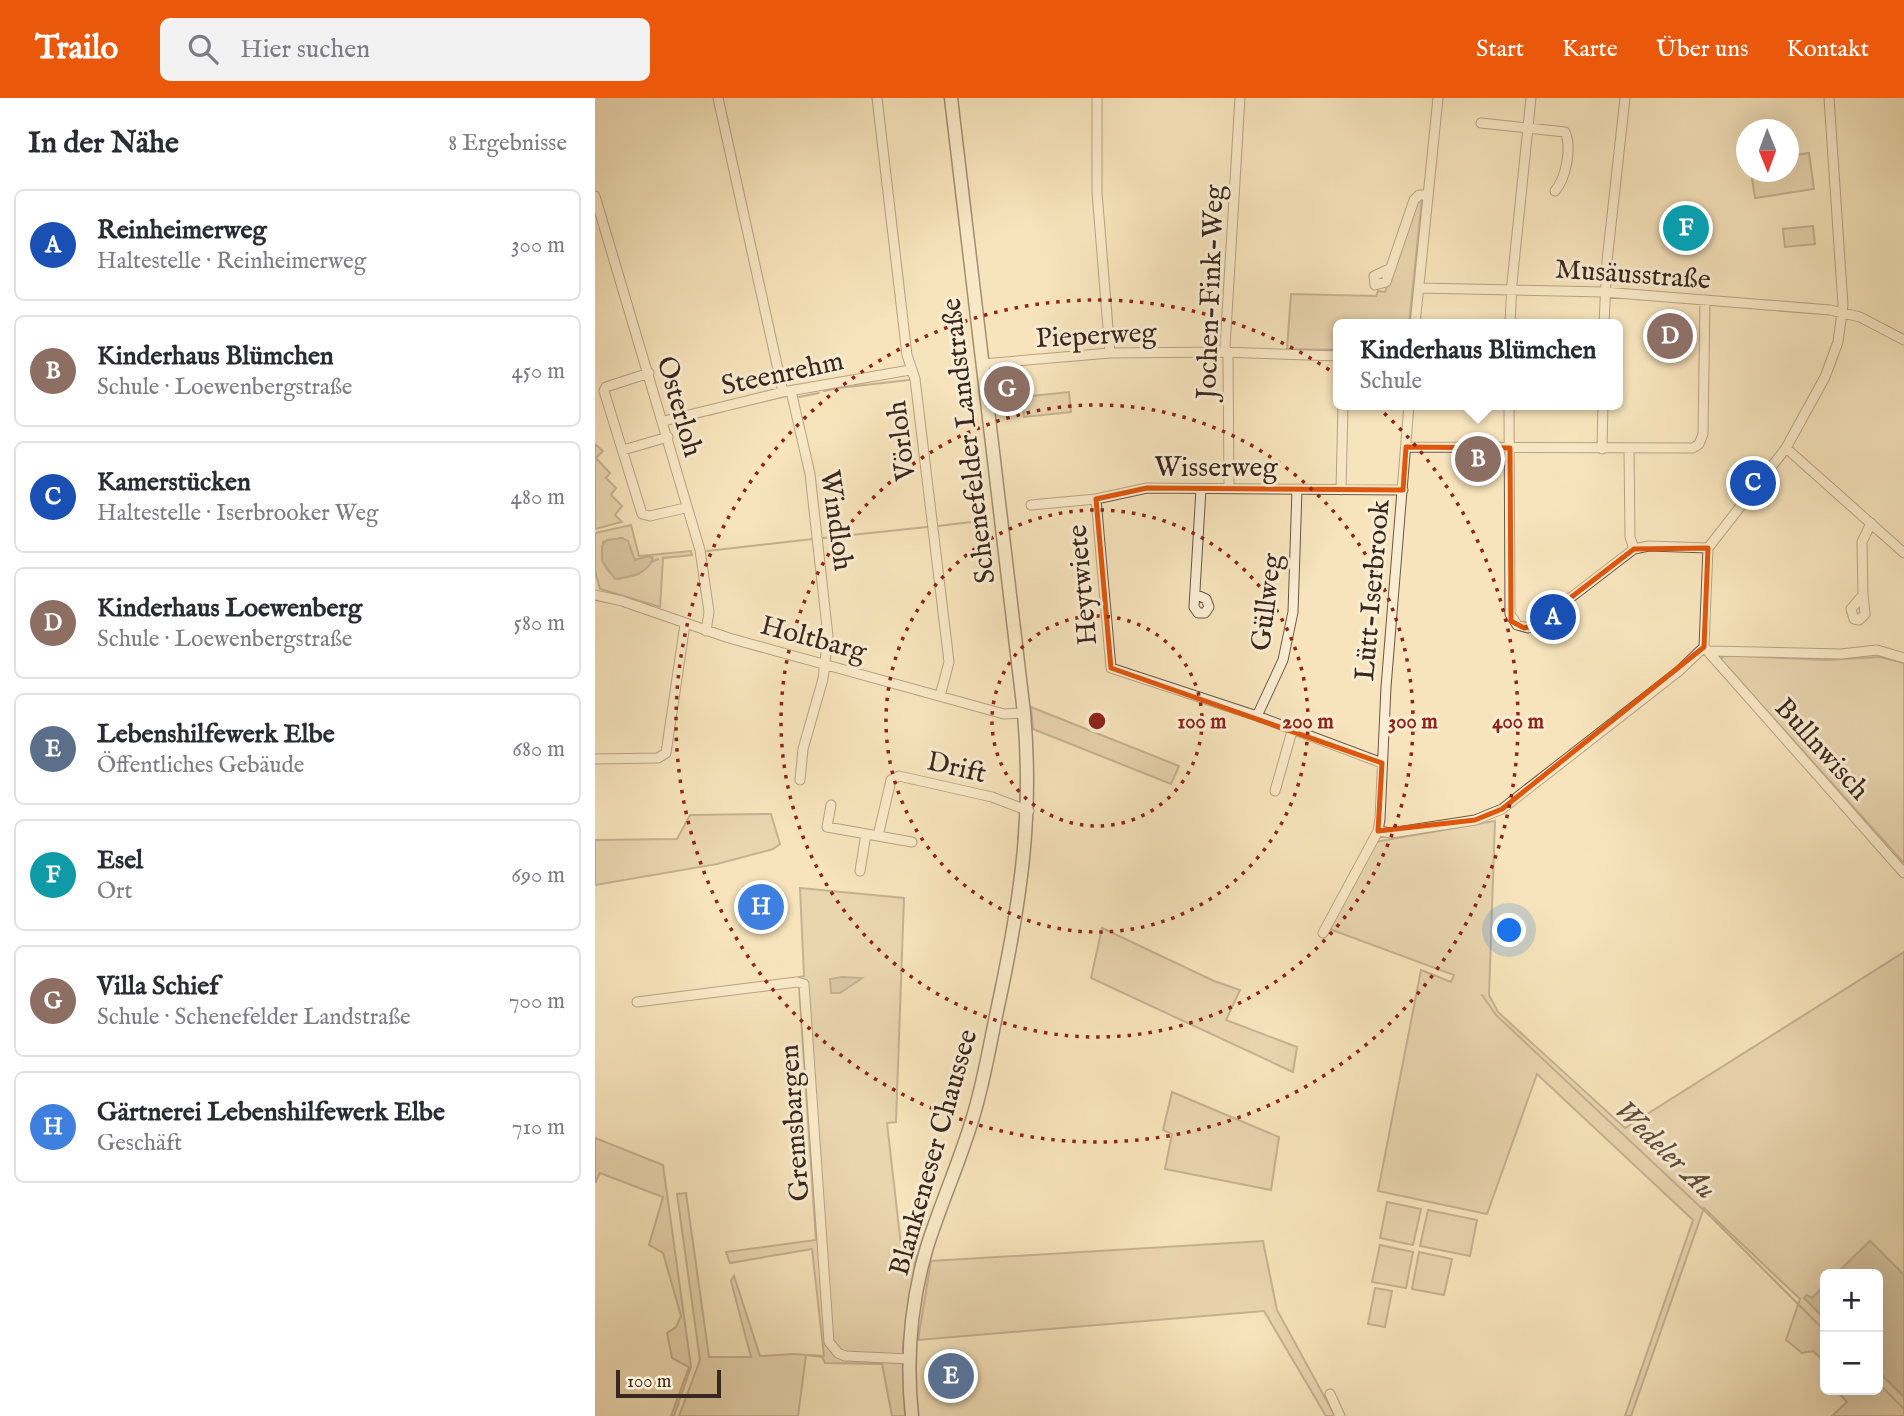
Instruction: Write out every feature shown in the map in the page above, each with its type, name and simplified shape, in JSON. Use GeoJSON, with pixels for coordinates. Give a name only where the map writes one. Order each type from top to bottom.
{"type":"FeatureCollection","features":[{"type":"Feature","properties":{"kind":"main road","name":"Schenefelder Landstraße"},"geometry":{"type":"LineString","coordinates":[[951,98],[1024,713],[1029,778]]}},
{"type":"Feature","properties":{"kind":"main road","name":"Blankeneser Chaussee"},"geometry":{"type":"LineString","coordinates":[[912,1416],[910,1359],[916,1299],[927,1249],[970,1127],[986,1064],[1022,883],[1029,778]]}},
{"type":"Feature","properties":{"kind":"street","name":"Windloh"},"geometry":{"type":"LineString","coordinates":[[718,98],[787,391],[810,474],[828,631],[825,663],[803,750],[800,780]]}},
{"type":"Feature","properties":{"kind":"street","name":"Vörloh"},"geometry":{"type":"LineString","coordinates":[[877,98],[910,370],[915,379],[949,662],[940,696]]}},
{"type":"Feature","properties":{"kind":"street"},"geometry":{"type":"LineString","coordinates":[[1097,98],[1097,192],[1111,353]]}},
{"type":"Feature","properties":{"kind":"street","name":"Jochen-Fink-Weg"},"geometry":{"type":"LineString","coordinates":[[1229,488],[1227,352],[1240,98]]}},
{"type":"Feature","properties":{"kind":"street"},"geometry":{"type":"LineString","coordinates":[[1416,319],[1438,98]]}},
{"type":"Feature","properties":{"kind":"street"},"geometry":{"type":"LineString","coordinates":[[1510,319],[1531,98]]}},
{"type":"Feature","properties":{"kind":"street"},"geometry":{"type":"LineString","coordinates":[[1604,319],[1604,292],[1625,98]]}},
{"type":"Feature","properties":{"kind":"street"},"geometry":{"type":"LineString","coordinates":[[1707,649],[1708,548],[1786,448],[1830,367],[1843,312],[1829,98]]}},
{"type":"Feature","properties":{"kind":"street"},"geometry":{"type":"LineString","coordinates":[[1481,123],[1567,134],[1564,178],[1555,191]]}},
{"type":"Feature","properties":{"kind":"street"},"geometry":{"type":"LineString","coordinates":[[1391,268],[1415,200],[1419,195],[1428,195]]}},
{"type":"Feature","properties":{"kind":"street","name":"Osterloh"},"geometry":{"type":"LineString","coordinates":[[595,196],[664,421],[685,508],[701,556],[709,612],[706,631]]}},
{"type":"Feature","properties":{"kind":"street","name":"Musäusstraße"},"geometry":{"type":"LineString","coordinates":[[1419,288],[1604,292],[1843,312],[1860,317],[1904,340]]}},
{"type":"Feature","properties":{"kind":"street"},"geometry":{"type":"LineString","coordinates":[[1406,447],[1688,449],[1701,441],[1705,300]]}},
{"type":"Feature","properties":{"kind":"street","name":"Pieperweg"},"geometry":{"type":"LineString","coordinates":[[982,364],[1111,353],[1227,352],[1333,356]]}},
{"type":"Feature","properties":{"kind":"street","name":"Steenrehm"},"geometry":{"type":"LineString","coordinates":[[664,421],[787,391],[910,370]]}},
{"type":"Feature","properties":{"kind":"street"},"geometry":{"type":"LineString","coordinates":[[649,373],[605,387],[604,391],[643,516],[685,508]]}},
{"type":"Feature","properties":{"kind":"street"},"geometry":{"type":"LineString","coordinates":[[1341,490],[1343,410]]}},
{"type":"Feature","properties":{"kind":"street","name":"Lütt-Iserbrook"},"geometry":{"type":"LineString","coordinates":[[1323,933],[1378,831],[1409,410]]}},
{"type":"Feature","properties":{"kind":"street"},"geometry":{"type":"LineString","coordinates":[[1509,410],[1510,614],[1512,621],[1520,627],[1535,625],[1633,550],[1649,546],[1708,548]]}},
{"type":"Feature","properties":{"kind":"street"},"geometry":{"type":"LineString","coordinates":[[1602,449],[1603,410]]}},
{"type":"Feature","properties":{"kind":"street"},"geometry":{"type":"LineString","coordinates":[[623,450],[668,437]]}},
{"type":"Feature","properties":{"kind":"street"},"geometry":{"type":"LineString","coordinates":[[1786,448],[1904,553]]}},
{"type":"Feature","properties":{"kind":"street"},"geometry":{"type":"LineString","coordinates":[[1629,449],[1630,537],[1633,550]]}},
{"type":"Feature","properties":{"kind":"street","name":"Wisserweg"},"geometry":{"type":"LineString","coordinates":[[1031,505],[1096,499],[1147,488],[1402,490]]}},
{"type":"Feature","properties":{"kind":"street"},"geometry":{"type":"LineString","coordinates":[[1195,594],[1202,489]]}},
{"type":"Feature","properties":{"kind":"street","name":"Güllweg"},"geometry":{"type":"LineString","coordinates":[[1257,716],[1283,660],[1293,612],[1297,489]]}},
{"type":"Feature","properties":{"kind":"street","name":"Heytwiete"},"geometry":{"type":"LineString","coordinates":[[1096,499],[1111,668],[1257,716]]}},
{"type":"Feature","properties":{"kind":"street"},"geometry":{"type":"LineString","coordinates":[[1863,595],[1863,542],[1871,523]]}},
{"type":"Feature","properties":{"kind":"street","name":"Holtbarg"},"geometry":{"type":"LineString","coordinates":[[595,595],[622,601],[706,631],[1004,714],[1024,713]]}},
{"type":"Feature","properties":{"kind":"street"},"geometry":{"type":"LineString","coordinates":[[595,759],[657,758],[666,753],[685,624]]}},
{"type":"Feature","properties":{"kind":"street"},"geometry":{"type":"LineString","coordinates":[[1378,831],[1391,833],[1475,820],[1502,809],[1707,649],[1841,654],[1877,650],[1904,658]]}},
{"type":"Feature","properties":{"kind":"street","name":"Bullnwisch"},"geometry":{"type":"LineString","coordinates":[[1707,649],[1904,873]]}},
{"type":"Feature","properties":{"kind":"street"},"geometry":{"type":"LineString","coordinates":[[1257,716],[1382,763]]}},
{"type":"Feature","properties":{"kind":"street"},"geometry":{"type":"LineString","coordinates":[[1275,791],[1292,731]]}},
{"type":"Feature","properties":{"kind":"street","name":"Drift"},"geometry":{"type":"LineString","coordinates":[[878,836],[888,788],[891,780],[899,776],[992,797],[1028,811]]}},
{"type":"Feature","properties":{"kind":"street"},"geometry":{"type":"LineString","coordinates":[[831,805],[827,827],[912,842]]}},
{"type":"Feature","properties":{"kind":"street"},"geometry":{"type":"LineString","coordinates":[[860,872],[866,834]]}},
{"type":"Feature","properties":{"kind":"street","name":"Gremsbargen"},"geometry":{"type":"LineString","coordinates":[[637,1002],[797,982],[804,984],[829,1342],[838,1353],[845,1356],[910,1359]]}},
{"type":"Feature","properties":{"kind":"street"},"geometry":{"type":"LineString","coordinates":[[1330,1394],[1340,1416]]}},
{"type":"Feature","properties":{"kind":"highlighted area"},"geometry":{"type":"Polygon","coordinates":[[[1406,447],[1510,448],[1511,621],[1524,628],[1535,625],[1634,549],[1708,548],[1704,647],[1502,809],[1475,820],[1378,831],[1382,763],[1111,668],[1096,499],[1147,488],[1403,490],[1406,447]]]}},
{"type":"Feature","properties":{"kind":"shaded area"},"geometry":{"type":"Polygon","coordinates":[[[1809,153],[1814,189],[1755,198],[1753,182],[1799,182],[1799,154],[1809,153]]]}},
{"type":"Feature","properties":{"kind":"shaded area"},"geometry":{"type":"Polygon","coordinates":[[[1419,199],[1422,199],[1410,319],[1333,319],[1333,350],[1287,349],[1291,294],[1376,296],[1378,291],[1385,292],[1419,199]]]}},
{"type":"Feature","properties":{"kind":"shaded area"},"geometry":{"type":"Polygon","coordinates":[[[1813,226],[1815,244],[1785,247],[1783,229],[1813,226]]]}},
{"type":"Feature","properties":{"kind":"shaded area"},"geometry":{"type":"Polygon","coordinates":[[[1069,392],[1071,412],[1024,417],[1022,397],[1069,392]]]}},
{"type":"Feature","properties":{"kind":"shaded area"},"geometry":{"type":"Polygon","coordinates":[[[595,444],[603,451],[596,458],[610,473],[606,478],[616,488],[611,495],[622,506],[615,515],[622,522],[595,529],[595,444]]]}},
{"type":"Feature","properties":{"kind":"shaded area"},"geometry":{"type":"Polygon","coordinates":[[[631,525],[639,556],[691,551],[692,555],[663,558],[660,607],[600,589],[595,571],[595,533],[631,525]],[[622,538],[603,542],[604,564],[609,572],[619,579],[639,574],[653,556],[635,560],[622,538]]]}},
{"type":"Feature","properties":{"kind":"shaded area"},"geometry":{"type":"Polygon","coordinates":[[[622,538],[628,541],[635,560],[648,556],[653,559],[642,571],[615,579],[602,561],[602,546],[607,540],[622,538]]]}},
{"type":"Feature","properties":{"kind":"shaded area"},"geometry":{"type":"Polygon","coordinates":[[[1726,655],[1824,660],[1880,657],[1904,663],[1904,863],[1720,659],[1726,655]]]}},
{"type":"Feature","properties":{"kind":"shaded area"},"geometry":{"type":"Polygon","coordinates":[[[1031,707],[1179,766],[1171,784],[1033,729],[1031,707]]]}},
{"type":"Feature","properties":{"kind":"shaded area"},"geometry":{"type":"Polygon","coordinates":[[[771,814],[780,844],[773,849],[717,864],[595,885],[595,840],[677,839],[690,815],[771,814]]]}},
{"type":"Feature","properties":{"kind":"shaded area"},"geometry":{"type":"Polygon","coordinates":[[[1495,821],[1489,995],[1498,1012],[1625,1128],[1904,952],[1904,1275],[1870,1241],[1841,1269],[1820,1269],[1820,1290],[1812,1298],[1807,1295],[1804,1298],[1820,1314],[1820,1357],[1813,1351],[1802,1353],[1786,1340],[1800,1299],[1704,1208],[1631,1416],[1625,1416],[1693,1220],[1537,1074],[1487,1214],[1378,1191],[1421,970],[1451,982],[1454,975],[1332,930],[1329,924],[1375,842],[1495,821]]]}},
{"type":"Feature","properties":{"kind":"shaded area"},"geometry":{"type":"Polygon","coordinates":[[[800,888],[904,898],[896,1122],[887,1123],[902,1254],[916,1256],[903,1348],[905,1416],[892,1416],[882,1364],[825,1363],[822,1357],[806,1355],[798,1416],[679,1416],[700,1360],[677,1194],[686,1193],[709,1357],[751,1357],[731,1281],[734,1276],[760,1356],[794,1354],[824,1356],[812,1249],[730,1263],[726,1252],[816,1240],[799,987],[799,977],[804,976],[800,888]]]}},
{"type":"Feature","properties":{"kind":"shaded area"},"geometry":{"type":"Polygon","coordinates":[[[1102,928],[1214,981],[1240,990],[1226,1020],[1297,1047],[1293,1072],[1091,978],[1102,928]]]}},
{"type":"Feature","properties":{"kind":"shaded area"},"geometry":{"type":"Polygon","coordinates":[[[862,978],[840,993],[831,993],[830,979],[862,978]]]}},
{"type":"Feature","properties":{"kind":"shaded area"},"geometry":{"type":"Polygon","coordinates":[[[1172,1092],[1279,1137],[1271,1190],[1165,1169],[1172,1134],[1163,1130],[1172,1092]]]}},
{"type":"Feature","properties":{"kind":"shaded area"},"geometry":{"type":"Polygon","coordinates":[[[595,1138],[663,1165],[691,1367],[674,1416],[671,1416],[689,1367],[672,1358],[667,1333],[676,1327],[681,1316],[663,1253],[649,1245],[663,1197],[600,1173],[595,1183],[595,1138]]]}},
{"type":"Feature","properties":{"kind":"shaded area"},"geometry":{"type":"Polygon","coordinates":[[[1387,1202],[1421,1209],[1413,1245],[1380,1238],[1387,1202]]]}},
{"type":"Feature","properties":{"kind":"shaded area"},"geometry":{"type":"Polygon","coordinates":[[[1428,1210],[1477,1220],[1470,1256],[1420,1246],[1428,1210]]]}},
{"type":"Feature","properties":{"kind":"shaded area"},"geometry":{"type":"Polygon","coordinates":[[[1263,1241],[1277,1310],[1335,1416],[1326,1416],[1264,1311],[918,1340],[931,1261],[1263,1241]]]}},
{"type":"Feature","properties":{"kind":"shaded area"},"geometry":{"type":"Polygon","coordinates":[[[1870,1241],[1904,1275],[1904,1397],[1883,1376],[1883,1269],[1841,1269],[1870,1241]]]}},
{"type":"Feature","properties":{"kind":"shaded area"},"geometry":{"type":"Polygon","coordinates":[[[1380,1245],[1413,1252],[1406,1288],[1372,1282],[1380,1245]]]}},
{"type":"Feature","properties":{"kind":"shaded area"},"geometry":{"type":"Polygon","coordinates":[[[1419,1252],[1452,1259],[1444,1295],[1412,1289],[1419,1252]]]}},
{"type":"Feature","properties":{"kind":"shaded area"},"geometry":{"type":"Polygon","coordinates":[[[1375,1288],[1392,1291],[1385,1327],[1368,1324],[1375,1288]]]}},
{"type":"Feature","properties":{"kind":"shaded area"},"geometry":{"type":"Polygon","coordinates":[[[1820,1290],[1820,1314],[1804,1298],[1807,1295],[1812,1298],[1820,1290]]]}},
{"type":"Feature","properties":{"kind":"shaded area"},"geometry":{"type":"Polygon","coordinates":[[[1883,1376],[1904,1397],[1904,1416],[1832,1416],[1847,1402],[1841,1395],[1883,1395],[1883,1376]]]}},
{"type":"Feature","properties":{"kind":"waterway"},"geometry":{"type":"LineString","coordinates":[[838,388],[909,380]]}},
{"type":"Feature","properties":{"kind":"waterway"},"geometry":{"type":"LineString","coordinates":[[824,391],[834,389]]}},
{"type":"Feature","properties":{"kind":"waterway"},"geometry":{"type":"LineString","coordinates":[[799,397],[819,393]]}},
{"type":"Feature","properties":{"kind":"waterway"},"geometry":{"type":"LineString","coordinates":[[752,404],[786,396]]}},
{"type":"Feature","properties":{"kind":"waterway"},"geometry":{"type":"LineString","coordinates":[[732,409],[747,405]]}},
{"type":"Feature","properties":{"kind":"waterway"},"geometry":{"type":"LineString","coordinates":[[709,415],[723,411]]}},
{"type":"Feature","properties":{"kind":"waterway"},"geometry":{"type":"LineString","coordinates":[[693,419],[703,416]]}},
{"type":"Feature","properties":{"kind":"waterway"},"geometry":{"type":"LineString","coordinates":[[681,422],[687,420]]}},
{"type":"Feature","properties":{"kind":"waterway"},"geometry":{"type":"LineString","coordinates":[[938,526],[988,520]]}},
{"type":"Feature","properties":{"kind":"waterway"},"geometry":{"type":"LineString","coordinates":[[823,538],[927,527]]}},
{"type":"Feature","properties":{"kind":"waterway"},"geometry":{"type":"LineString","coordinates":[[707,551],[813,539]]}},
{"type":"Feature","properties":{"kind":"waterway"},"geometry":{"type":"LineString","coordinates":[[652,562],[658,559]]}},
{"type":"Feature","properties":{"kind":"waterway","name":"Wedeler Au"},"geometry":{"type":"LineString","coordinates":[[1482,995],[1496,1015],[1709,1215],[1820,1326]]}},
{"type":"Feature","properties":{"kind":"waterway","name":"Wedeler Au"},"geometry":{"type":"LineString","coordinates":[[1883,1388],[1904,1409]]}},
{"type":"Feature","properties":{"kind":"place","name":"Esel"},"geometry":{"type":"Point","coordinates":[1686,228]}},
{"type":"Feature","properties":{"kind":"place","name":"Kinderhaus Loewenberg"},"geometry":{"type":"Point","coordinates":[1670,336]}},
{"type":"Feature","properties":{"kind":"place","name":"Villa Schief"},"geometry":{"type":"Point","coordinates":[1007,389]}},
{"type":"Feature","properties":{"kind":"place","name":"Kinderhaus Blümchen"},"geometry":{"type":"Point","coordinates":[1478,459]}},
{"type":"Feature","properties":{"kind":"place","name":"Kamerstücken"},"geometry":{"type":"Point","coordinates":[1753,483]}},
{"type":"Feature","properties":{"kind":"place","name":"Reinheimerweg"},"geometry":{"type":"Point","coordinates":[1553,617]}},
{"type":"Feature","properties":{"kind":"place","name":"Gärtnerei Lebenshilfewerk Elbe"},"geometry":{"type":"Point","coordinates":[761,907]}},
{"type":"Feature","properties":{"kind":"place","name":"Lebenshilfewerk Elbe"},"geometry":{"type":"Point","coordinates":[951,1376]}}]}
